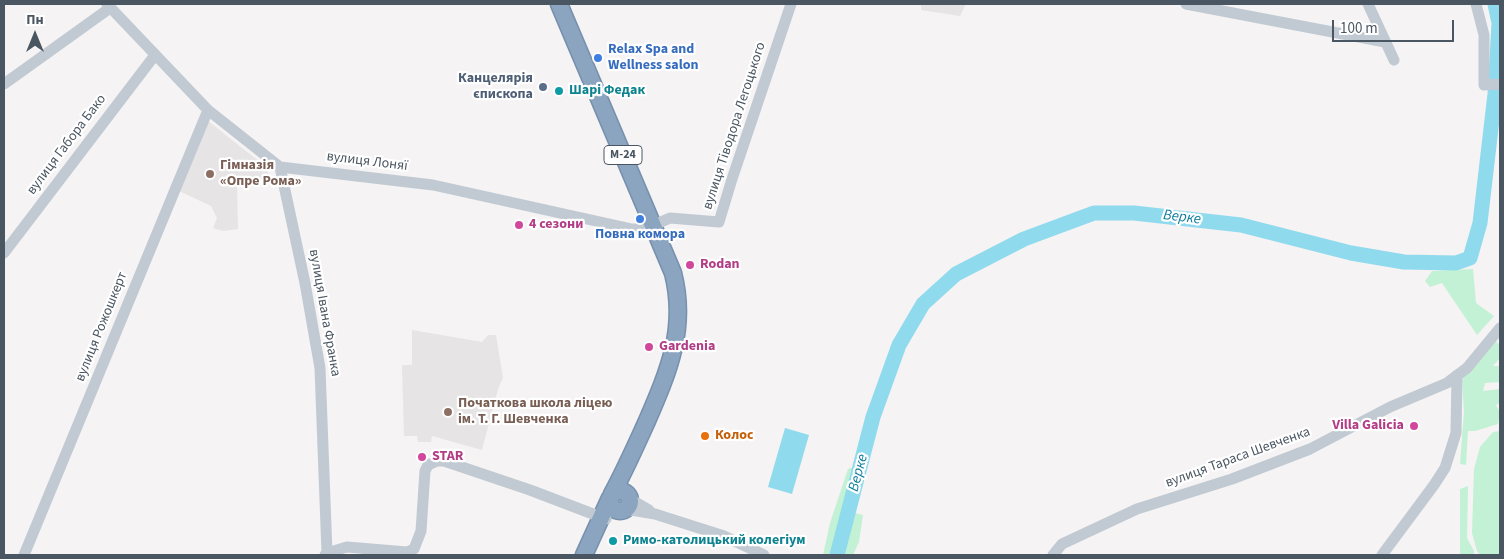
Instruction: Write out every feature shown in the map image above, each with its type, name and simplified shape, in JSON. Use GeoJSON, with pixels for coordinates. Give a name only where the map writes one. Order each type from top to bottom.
{"type":"FeatureCollection","features":[{"type":"Feature","properties":{"kind":"highway","name":"М-24"},"geometry":{"type":"LineString","coordinates":[[559,4],[673,273],[677,290],[678,327],[668,372],[623,473],[614,508]]}},
{"type":"Feature","properties":{"kind":"highway"},"geometry":{"type":"LineString","coordinates":[[584,555],[614,508]]}},
{"type":"Feature","properties":{"kind":"street","name":"вулиця Тіводора Легоцького"},"geometry":{"type":"LineString","coordinates":[[653,226],[670,218],[719,222],[791,4]]}},
{"type":"Feature","properties":{"kind":"street"},"geometry":{"type":"LineString","coordinates":[[1186,4],[1385,42]]}},
{"type":"Feature","properties":{"kind":"street"},"geometry":{"type":"LineString","coordinates":[[1368,4],[1394,60]]}},
{"type":"Feature","properties":{"kind":"street"},"geometry":{"type":"LineString","coordinates":[[1476,4],[1484,35],[1484,85],[1500,84]]}},
{"type":"Feature","properties":{"kind":"street"},"geometry":{"type":"LineString","coordinates":[[4,84],[108,6],[208,110],[280,167]]}},
{"type":"Feature","properties":{"kind":"street","name":"вулиця Габора Бако"},"geometry":{"type":"LineString","coordinates":[[4,253],[155,55]]}},
{"type":"Feature","properties":{"kind":"street","name":"вулиця Рожошкерт"},"geometry":{"type":"LineString","coordinates":[[24,555],[208,110]]}},
{"type":"Feature","properties":{"kind":"street","name":"вулиця Лоняї"},"geometry":{"type":"LineString","coordinates":[[280,167],[433,185],[632,229],[645,229],[653,226]]}},
{"type":"Feature","properties":{"kind":"street","name":"вулиця Івана Франка"},"geometry":{"type":"LineString","coordinates":[[280,167],[305,283],[320,368],[326,554]]}},
{"type":"Feature","properties":{"kind":"street","name":"вулиця Тараса Шевченка"},"geometry":{"type":"LineString","coordinates":[[1053,555],[1062,544],[1137,509],[1232,479],[1310,449],[1390,407],[1446,382],[1467,368],[1500,328]]}},
{"type":"Feature","properties":{"kind":"street"},"geometry":{"type":"LineString","coordinates":[[1382,555],[1445,468],[1456,433],[1457,375]]}},
{"type":"Feature","properties":{"kind":"street"},"geometry":{"type":"LineString","coordinates":[[326,554],[347,547],[407,552],[414,549],[421,531],[425,471],[428,465],[437,461],[444,461],[496,479],[614,508],[655,514],[724,536],[764,555]]}},
{"type":"Feature","properties":{"kind":"shaded area"},"geometry":{"type":"Polygon","coordinates":[[[921,4],[966,4],[960,16],[921,10],[921,4]]]}},
{"type":"Feature","properties":{"kind":"shaded area","name":"Гімназія «Опре Рома»"},"geometry":{"type":"Polygon","coordinates":[[[207,120],[266,167],[270,178],[237,185],[238,229],[223,231],[213,228],[217,218],[211,206],[177,190],[207,120]]]}},
{"type":"Feature","properties":{"kind":"shaded area","name":"Початкова школа ліцею ім. Т. Г. Шевченка"},"geometry":{"type":"Polygon","coordinates":[[[412,330],[482,342],[488,335],[496,335],[503,378],[498,389],[482,450],[432,436],[431,442],[418,442],[417,436],[404,436],[402,365],[412,365],[412,330]]]}},
{"type":"Feature","properties":{"kind":"green space"},"geometry":{"type":"Polygon","coordinates":[[[1473,269],[1476,303],[1494,316],[1477,335],[1442,283],[1430,287],[1425,281],[1432,271],[1473,269]]]}},
{"type":"Feature","properties":{"kind":"green space"},"geometry":{"type":"Polygon","coordinates":[[[1496,341],[1500,346],[1500,358],[1493,366],[1500,366],[1500,382],[1485,383],[1483,391],[1500,389],[1500,403],[1496,405],[1500,412],[1498,424],[1475,431],[1468,431],[1466,465],[1460,464],[1464,412],[1462,381],[1464,375],[1496,341]]]}},
{"type":"Feature","properties":{"kind":"green space"},"geometry":{"type":"Polygon","coordinates":[[[1500,431],[1500,555],[1480,555],[1472,533],[1474,469],[1480,447],[1493,432],[1500,431]]]}},
{"type":"Feature","properties":{"kind":"green space"},"geometry":{"type":"Polygon","coordinates":[[[854,467],[847,511],[863,515],[859,542],[853,555],[823,555],[830,523],[848,469],[854,467]]]}},
{"type":"Feature","properties":{"kind":"green space"},"geometry":{"type":"Polygon","coordinates":[[[1468,486],[1467,538],[1474,551],[1474,555],[1460,555],[1460,489],[1468,486]]]}},
{"type":"Feature","properties":{"kind":"water"},"geometry":{"type":"Polygon","coordinates":[[[785,428],[809,435],[792,494],[768,487],[785,428]]]}},
{"type":"Feature","properties":{"kind":"waterway","name":"Верке"},"geometry":{"type":"LineString","coordinates":[[837,555],[873,417],[899,345],[923,304],[956,274],[1024,239],[1094,213],[1134,213],[1241,225],[1351,253],[1404,262],[1456,263],[1470,258],[1480,223],[1495,94],[1499,23],[1495,4]]}},
{"type":"Feature","properties":{"kind":"place","name":"Relax Spa and Wellness salon"},"geometry":{"type":"Point","coordinates":[598,58]}},
{"type":"Feature","properties":{"kind":"place","name":"Канцелярія єпископа"},"geometry":{"type":"Point","coordinates":[543,87]}},
{"type":"Feature","properties":{"kind":"place","name":"Шарі Федак"},"geometry":{"type":"Point","coordinates":[559,91]}},
{"type":"Feature","properties":{"kind":"place","name":"Гімназія «Опре Рома»"},"geometry":{"type":"Point","coordinates":[210,174]}},
{"type":"Feature","properties":{"kind":"place","name":"Повна комора"},"geometry":{"type":"Point","coordinates":[640,219]}},
{"type":"Feature","properties":{"kind":"place","name":"4 сезони"},"geometry":{"type":"Point","coordinates":[519,225]}},
{"type":"Feature","properties":{"kind":"place","name":"Rodan"},"geometry":{"type":"Point","coordinates":[690,265]}},
{"type":"Feature","properties":{"kind":"place","name":"Gardenia"},"geometry":{"type":"Point","coordinates":[649,347]}},
{"type":"Feature","properties":{"kind":"place","name":"Початкова школа ліцею ім. Т. Г. Шевченка"},"geometry":{"type":"Point","coordinates":[448,412]}},
{"type":"Feature","properties":{"kind":"place","name":"Villa Galicia"},"geometry":{"type":"Point","coordinates":[1414,426]}},
{"type":"Feature","properties":{"kind":"place","name":"Колос"},"geometry":{"type":"Point","coordinates":[705,436]}},
{"type":"Feature","properties":{"kind":"place","name":"STAR"},"geometry":{"type":"Point","coordinates":[422,457]}},
{"type":"Feature","properties":{"kind":"place","name":"Римо-католицький колегіум"},"geometry":{"type":"Point","coordinates":[613,541]}}]}
